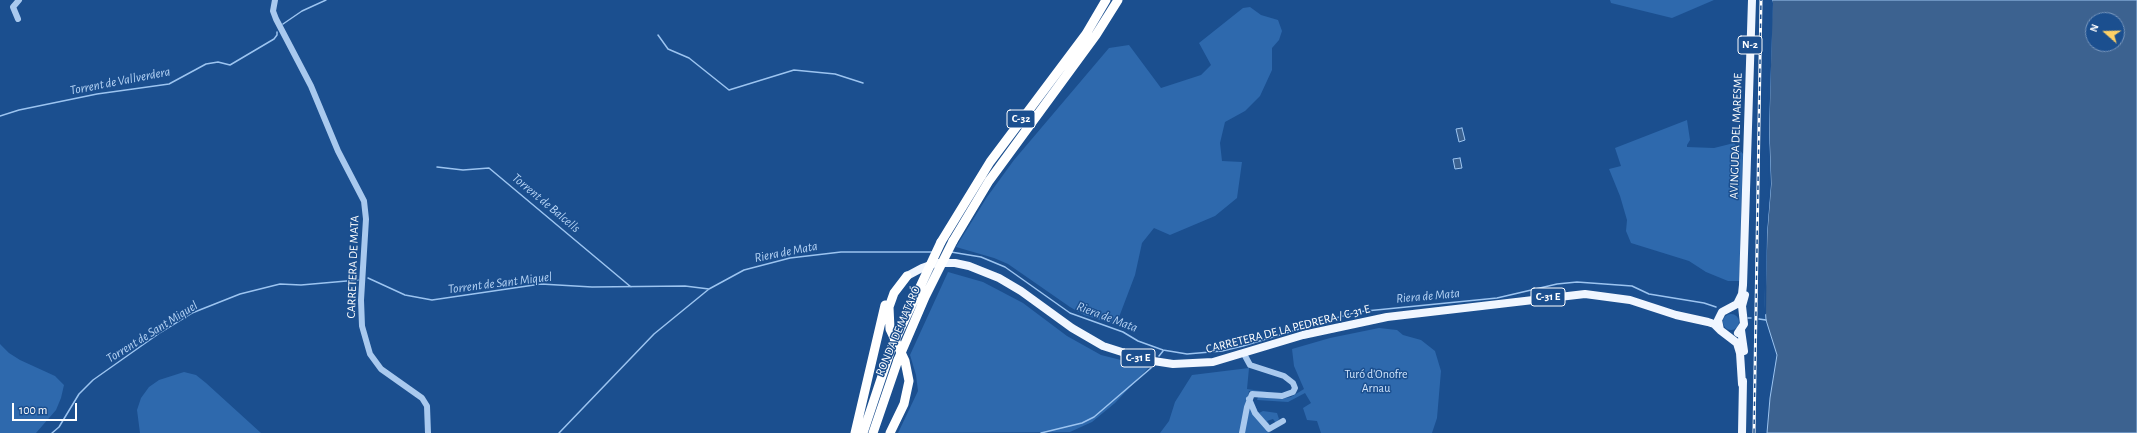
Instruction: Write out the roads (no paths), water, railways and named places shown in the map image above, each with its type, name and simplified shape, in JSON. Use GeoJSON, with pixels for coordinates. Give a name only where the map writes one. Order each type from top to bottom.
{"type":"FeatureCollection","features":[{"type":"Feature","properties":{"kind":"highway","name":"RONDA DE MATARÓ"},"geometry":{"type":"LineString","coordinates":[[863,433],[891,349],[941,242],[990,162],[1086,34],[1106,0]]}},
{"type":"Feature","properties":{"kind":"highway","name":"RONDA DE MATARÓ"},"geometry":{"type":"LineString","coordinates":[[873,433],[898,360],[925,297],[953,241],[989,180],[1096,35],[1118,0]]}},
{"type":"Feature","properties":{"kind":"highway","name":"C-31 E"},"geometry":{"type":"LineString","coordinates":[[855,433],[884,310],[891,292],[907,276]]}},
{"type":"Feature","properties":{"kind":"highway","name":"C-31 E"},"geometry":{"type":"LineString","coordinates":[[890,433],[906,400],[909,381],[905,361],[890,329],[889,307],[894,293],[907,276]]}},
{"type":"Feature","properties":{"kind":"main road","name":"AVINGUDA DEL MARESME"},"geometry":{"type":"LineString","coordinates":[[1724,312],[1737,304],[1742,294],[1745,249],[1752,0]]}},
{"type":"Feature","properties":{"kind":"main road","name":"AVINGUDA DEL MARESME"},"geometry":{"type":"LineString","coordinates":[[1743,317],[1742,306],[1747,285],[1745,249]]}},
{"type":"Feature","properties":{"kind":"main road","name":"CARRETERA DE LA PEDRERA / C-31 E"},"geometry":{"type":"LineString","coordinates":[[907,276],[929,265],[948,262],[981,270],[1021,291],[1090,340],[1126,355],[1147,360],[1194,364],[1213,362],[1244,354],[1303,335],[1394,316],[1585,294],[1630,300],[1676,315],[1697,319]]}},
{"type":"Feature","properties":{"kind":"main road"},"geometry":{"type":"LineString","coordinates":[[1741,330],[1735,335],[1724,332],[1718,320],[1724,312],[1738,311],[1743,317]]}},
{"type":"Feature","properties":{"kind":"main road","name":"C-31 E"},"geometry":{"type":"LineString","coordinates":[[1697,319],[1713,317],[1724,312]]}},
{"type":"Feature","properties":{"kind":"main road","name":"N-2"},"geometry":{"type":"LineString","coordinates":[[1742,384],[1745,362],[1741,330],[1744,324],[1743,317]]}},
{"type":"Feature","properties":{"kind":"main road","name":"C-31 E"},"geometry":{"type":"LineString","coordinates":[[1697,319],[1714,324],[1724,332]]}},
{"type":"Feature","properties":{"kind":"main road","name":"N-2"},"geometry":{"type":"LineString","coordinates":[[1724,332],[1737,343],[1739,348],[1742,384],[1742,433]]}},
{"type":"Feature","properties":{"kind":"street"},"geometry":{"type":"LineString","coordinates":[[18,0],[13,7],[18,20]]}},
{"type":"Feature","properties":{"kind":"street","name":"CARRETERA DE MATA"},"geometry":{"type":"LineString","coordinates":[[275,0],[273,11],[276,20],[311,86],[338,151],[364,200],[366,214],[361,300],[362,326],[370,354],[380,369],[422,398],[427,406],[428,433]]}},
{"type":"Feature","properties":{"kind":"street"},"geometry":{"type":"LineString","coordinates":[[1242,433],[1249,399],[1254,394],[1282,396],[1293,392],[1295,386],[1280,374],[1250,365],[1244,354]]}},
{"type":"Feature","properties":{"kind":"street"},"geometry":{"type":"LineString","coordinates":[[1249,399],[1255,413],[1271,431],[1283,420]]}},
{"type":"Feature","properties":{"kind":"waterway","name":"Torrent de Vallverdera"},"geometry":{"type":"LineString","coordinates":[[283,24],[302,11],[326,0]]}},
{"type":"Feature","properties":{"kind":"waterway","name":"Torrent de Vallverdera"},"geometry":{"type":"LineString","coordinates":[[0,116],[19,110],[97,94],[169,84],[206,64],[218,62],[230,65],[274,39],[277,32]]}},
{"type":"Feature","properties":{"kind":"waterway"},"geometry":{"type":"LineString","coordinates":[[658,35],[668,49],[689,58],[729,90],[794,70],[835,74],[863,83]]}},
{"type":"Feature","properties":{"kind":"waterway","name":"Torrent de Balcells"},"geometry":{"type":"LineString","coordinates":[[437,167],[463,170],[489,168],[631,287]]}},
{"type":"Feature","properties":{"kind":"waterway","name":"Riera de Mata"},"geometry":{"type":"LineString","coordinates":[[559,433],[654,334],[709,289],[744,270],[790,258],[841,252],[933,252]]}},
{"type":"Feature","properties":{"kind":"waterway","name":"Riera de Mata"},"geometry":{"type":"LineString","coordinates":[[951,252],[981,257],[1005,267],[1070,313],[1123,332],[1138,341],[1163,350],[1187,354],[1222,351],[1243,346],[1356,312],[1497,298],[1557,284],[1577,282],[1632,286],[1649,294],[1704,303],[1716,307]]}},
{"type":"Feature","properties":{"kind":"waterway","name":"Torrent de Sant Miquel"},"geometry":{"type":"LineString","coordinates":[[368,278],[405,295],[432,300],[541,284],[592,287],[685,286],[709,289]]}},
{"type":"Feature","properties":{"kind":"waterway","name":"Torrent de Sant Miquel"},"geometry":{"type":"LineString","coordinates":[[52,433],[59,427],[79,394],[93,380],[161,332],[192,313],[240,294],[280,284],[301,285],[358,280]]}},
{"type":"Feature","properties":{"kind":"waterway","name":"Riera de Mata"},"geometry":{"type":"LineString","coordinates":[[1759,319],[1766,320]]}},
{"type":"Feature","properties":{"kind":"waterway","name":"Riera de Mata"},"geometry":{"type":"LineString","coordinates":[[1159,356],[1163,351]]}},
{"type":"Feature","properties":{"kind":"waterway"},"geometry":{"type":"LineString","coordinates":[[1041,433],[1082,423],[1094,417],[1151,368]]}},
{"type":"Feature","properties":{"kind":"railway"},"geometry":{"type":"LineString","coordinates":[[1754,433],[1761,0]]}},
{"type":"Feature","properties":{"kind":"park label","name":"Turó d'Onofre Arnau"},"geometry":{"type":"Point","coordinates":[1376,381]}}]}
